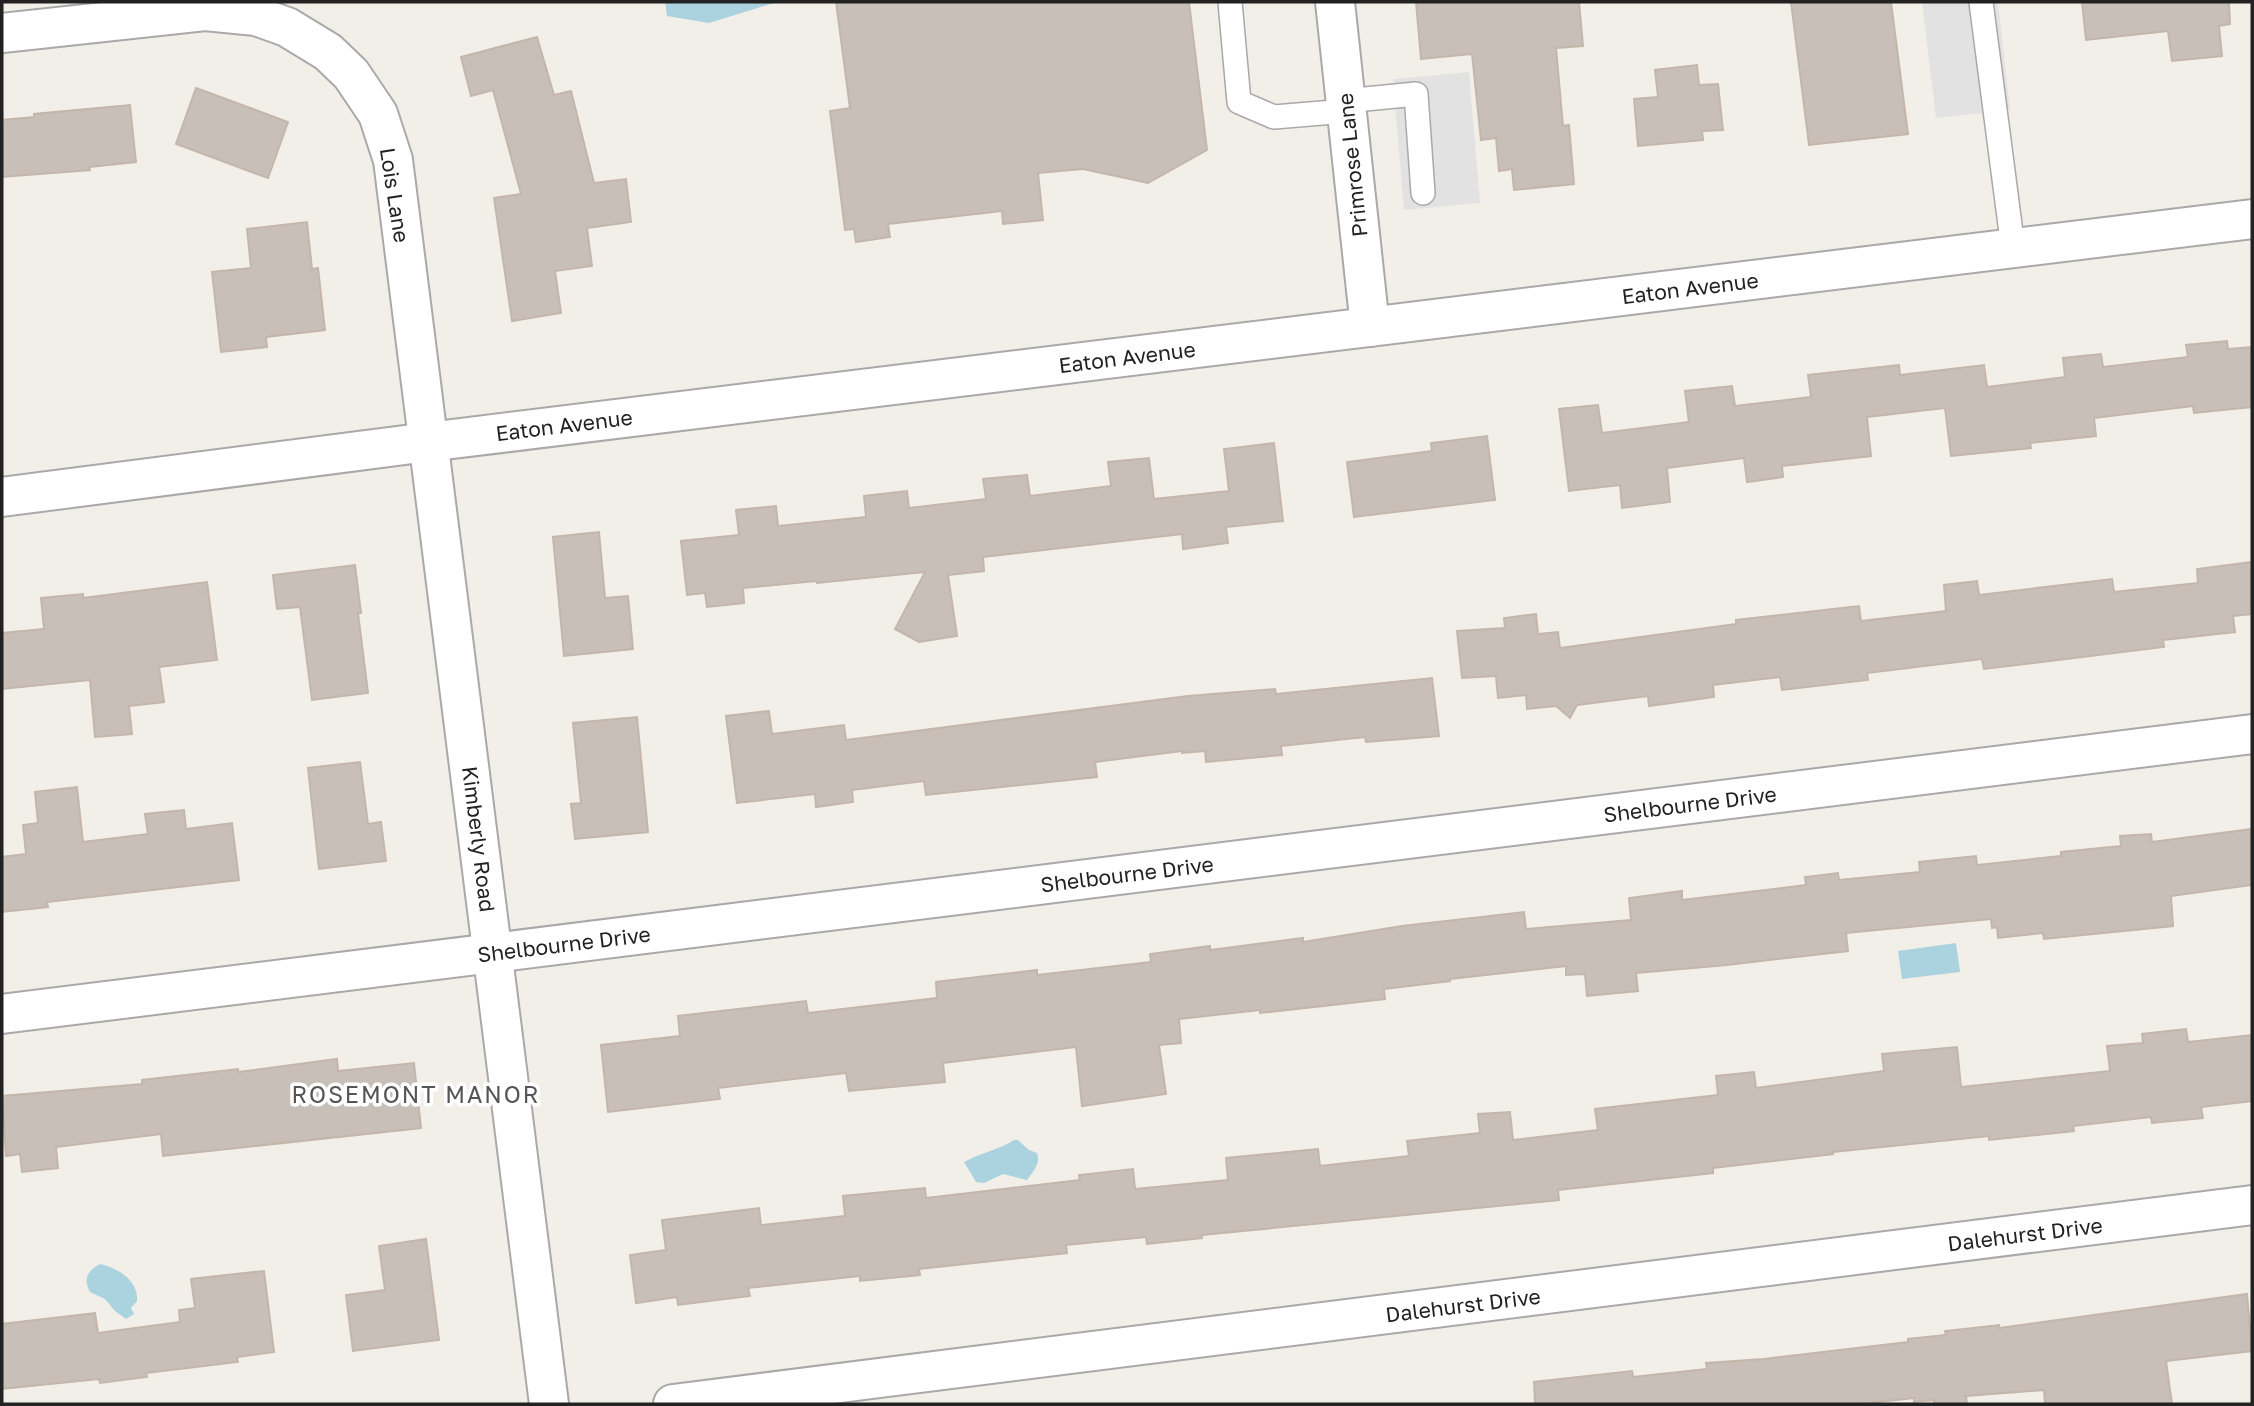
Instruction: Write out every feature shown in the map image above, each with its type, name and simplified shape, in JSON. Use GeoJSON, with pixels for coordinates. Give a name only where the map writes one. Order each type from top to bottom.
{"type":"FeatureCollection","features":[{"type":"Feature","properties":{"kind":"street","name":"Primrose Lane"},"geometry":{"type":"LineString","coordinates":[[1335,2],[1370,327]]}},
{"type":"Feature","properties":{"kind":"street","name":"Lois Lane"},"geometry":{"type":"LineString","coordinates":[[2,33],[205,11],[240,13],[287,27],[328,52],[344,66],[378,114],[393,160],[428,442]]}},
{"type":"Feature","properties":{"kind":"street","name":"Eaton Avenue"},"geometry":{"type":"LineString","coordinates":[[2,497],[428,442],[2252,219]]}},
{"type":"Feature","properties":{"kind":"street","name":"Kimberly Road"},"geometry":{"type":"LineString","coordinates":[[428,442],[549,1404]]}},
{"type":"Feature","properties":{"kind":"street","name":"Shelbourne Drive"},"geometry":{"type":"LineString","coordinates":[[2,1014],[2252,734]]}},
{"type":"Feature","properties":{"kind":"street","name":"Dalehurst Drive"},"geometry":{"type":"LineString","coordinates":[[673,1404],[2252,1205]]}},
{"type":"Feature","properties":{"kind":"lane"},"geometry":{"type":"LineString","coordinates":[[1230,2],[1239,102],[1274,117],[1416,94],[1423,193]]}},
{"type":"Feature","properties":{"kind":"lane"},"geometry":{"type":"LineString","coordinates":[[1981,2],[2013,248]]}},
{"type":"Feature","properties":{"kind":"shaded area"},"geometry":{"type":"Polygon","coordinates":[[[1922,2],[1998,2],[2010,110],[1936,118],[1922,2]]]}},
{"type":"Feature","properties":{"kind":"shaded area"},"geometry":{"type":"Polygon","coordinates":[[[1469,72],[1480,203],[1404,210],[1393,79],[1469,72]]]}},
{"type":"Feature","properties":{"kind":"water"},"geometry":{"type":"Polygon","coordinates":[[[665,2],[777,2],[709,23],[667,16],[665,2]]]}},
{"type":"Feature","properties":{"kind":"water"},"geometry":{"type":"Polygon","coordinates":[[[1956,943],[1960,972],[1902,979],[1898,951],[1956,943]]]}},
{"type":"Feature","properties":{"kind":"water"},"geometry":{"type":"Polygon","coordinates":[[[1014,1140],[1037,1153],[1037,1164],[1027,1180],[1003,1174],[984,1183],[976,1182],[964,1162],[1014,1140]]]}},
{"type":"Feature","properties":{"kind":"water"},"geometry":{"type":"Polygon","coordinates":[[[100,1264],[126,1276],[134,1287],[137,1301],[131,1308],[134,1314],[126,1319],[105,1299],[90,1292],[88,1276],[100,1264]]]}},
{"type":"Feature","properties":{"kind":"building"},"geometry":{"type":"Polygon","coordinates":[[[836,2],[1189,2],[1207,150],[1148,183],[1083,169],[1038,173],[1043,220],[1003,224],[1002,211],[888,224],[890,237],[856,242],[854,229],[845,230],[830,111],[850,108],[836,2]]]}},
{"type":"Feature","properties":{"kind":"building"},"geometry":{"type":"Polygon","coordinates":[[[1416,2],[1579,2],[1583,46],[1556,48],[1563,126],[1569,125],[1574,184],[1514,190],[1512,169],[1499,171],[1496,138],[1481,140],[1472,54],[1421,59],[1416,2]]]}},
{"type":"Feature","properties":{"kind":"building"},"geometry":{"type":"Polygon","coordinates":[[[1791,2],[1891,2],[1908,134],[1809,145],[1791,2]]]}},
{"type":"Feature","properties":{"kind":"building"},"geometry":{"type":"Polygon","coordinates":[[[2082,2],[2229,2],[2230,24],[2219,26],[2222,56],[2172,61],[2168,31],[2086,40],[2082,2]]]}},
{"type":"Feature","properties":{"kind":"building"},"geometry":{"type":"Polygon","coordinates":[[[537,37],[554,95],[571,91],[594,183],[626,179],[631,222],[587,228],[592,266],[555,271],[561,313],[512,321],[494,198],[521,194],[493,90],[471,96],[461,57],[537,37]]]}},
{"type":"Feature","properties":{"kind":"building"},"geometry":{"type":"Polygon","coordinates":[[[1697,65],[1699,85],[1718,84],[1723,130],[1702,131],[1703,140],[1638,146],[1634,99],[1658,97],[1655,70],[1697,65]]]}},
{"type":"Feature","properties":{"kind":"building"},"geometry":{"type":"Polygon","coordinates":[[[196,88],[288,122],[268,178],[176,144],[196,88]]]}},
{"type":"Feature","properties":{"kind":"building"},"geometry":{"type":"Polygon","coordinates":[[[130,105],[136,162],[89,167],[90,170],[2,177],[2,120],[34,117],[34,114],[130,105]]]}},
{"type":"Feature","properties":{"kind":"building"},"geometry":{"type":"Polygon","coordinates":[[[307,222],[312,269],[318,268],[325,330],[266,337],[267,347],[221,352],[212,272],[251,268],[247,229],[307,222]]]}},
{"type":"Feature","properties":{"kind":"building"},"geometry":{"type":"Polygon","coordinates":[[[2227,341],[2228,349],[2252,347],[2252,407],[2194,413],[2193,406],[2094,418],[2096,436],[2030,443],[2031,448],[1951,456],[1945,408],[1867,417],[1871,456],[1782,466],[1783,477],[1747,482],[1744,458],[1667,468],[1670,502],[1622,508],[1620,485],[1569,491],[1559,409],[1598,405],[1602,433],[1689,422],[1685,391],[1732,386],[1735,406],[1811,397],[1808,375],[1899,365],[1900,375],[1984,365],[1987,387],[2065,377],[2063,358],[2101,354],[2103,367],[2188,357],[2186,345],[2227,341]]]}},
{"type":"Feature","properties":{"kind":"building"},"geometry":{"type":"Polygon","coordinates":[[[1487,436],[1495,500],[1354,517],[1347,462],[1432,451],[1431,443],[1487,436]]]}},
{"type":"Feature","properties":{"kind":"building"},"geometry":{"type":"Polygon","coordinates":[[[1274,443],[1283,521],[1226,527],[1228,543],[1183,549],[1182,534],[983,557],[984,571],[948,575],[957,636],[919,642],[895,629],[925,572],[743,588],[744,603],[707,607],[705,593],[687,595],[681,541],[739,535],[736,510],[776,506],[778,526],[866,517],[864,496],[907,491],[909,508],[986,499],[983,479],[1027,475],[1030,496],[1111,486],[1108,462],[1149,458],[1154,499],[1229,491],[1224,449],[1274,443]]]}},
{"type":"Feature","properties":{"kind":"building"},"geometry":{"type":"Polygon","coordinates":[[[599,532],[605,598],[628,596],[633,649],[564,656],[553,537],[599,532]]]}},
{"type":"Feature","properties":{"kind":"building"},"geometry":{"type":"Polygon","coordinates":[[[2252,562],[2252,614],[2233,616],[2235,632],[2163,640],[2164,647],[1984,669],[1982,659],[1867,673],[1868,680],[1782,690],[1780,677],[1713,685],[1714,697],[1649,706],[1648,696],[1577,705],[1570,718],[1556,706],[1527,709],[1526,695],[1498,698],[1496,676],[1462,678],[1457,631],[1505,628],[1504,618],[1536,614],[1538,634],[1558,632],[1560,648],[1736,624],[1736,620],[1859,606],[1861,621],[1946,611],[1944,585],[1977,581],[1979,595],[2112,579],[2114,592],[2198,583],[2197,569],[2252,562]]]}},
{"type":"Feature","properties":{"kind":"building"},"geometry":{"type":"Polygon","coordinates":[[[355,565],[368,693],[312,700],[300,607],[277,609],[273,575],[355,565]]]}},
{"type":"Feature","properties":{"kind":"building"},"geometry":{"type":"Polygon","coordinates":[[[207,582],[217,660],[159,667],[164,702],[129,706],[132,734],[95,737],[90,680],[2,689],[2,633],[44,629],[41,598],[83,594],[83,598],[207,582]]]}},
{"type":"Feature","properties":{"kind":"building"},"geometry":{"type":"Polygon","coordinates":[[[1432,678],[1439,736],[1366,742],[1365,737],[1281,746],[1282,755],[1206,762],[1205,751],[1182,751],[1095,762],[1097,777],[926,795],[924,781],[852,790],[853,802],[816,807],[815,794],[737,803],[726,716],[769,711],[772,734],[844,725],[846,740],[1188,696],[1275,689],[1276,694],[1432,678]]]}},
{"type":"Feature","properties":{"kind":"building"},"geometry":{"type":"Polygon","coordinates":[[[637,717],[648,832],[575,839],[571,804],[581,803],[573,723],[637,717]]]}},
{"type":"Feature","properties":{"kind":"building"},"geometry":{"type":"Polygon","coordinates":[[[360,762],[368,824],[381,822],[386,861],[319,869],[308,768],[360,762]]]}},
{"type":"Feature","properties":{"kind":"building"},"geometry":{"type":"Polygon","coordinates":[[[77,787],[83,842],[148,834],[145,814],[184,810],[186,829],[232,823],[239,880],[47,902],[48,907],[2,912],[2,857],[26,854],[23,825],[38,823],[35,792],[77,787]]]}},
{"type":"Feature","properties":{"kind":"building"},"geometry":{"type":"Polygon","coordinates":[[[2252,829],[2252,885],[2171,896],[2173,926],[2044,939],[2043,933],[1998,938],[1997,927],[1992,928],[1991,919],[1846,933],[1848,951],[1636,973],[1638,991],[1587,996],[1585,974],[1566,975],[1566,966],[1384,989],[1385,999],[1179,1019],[1181,1043],[1159,1045],[1166,1094],[1082,1106],[1076,1047],[943,1063],[945,1082],[849,1091],[846,1073],[718,1088],[720,1099],[608,1112],[601,1045],[680,1036],[678,1016],[806,1001],[808,1013],[937,998],[936,982],[1037,970],[1037,975],[1151,962],[1150,954],[1210,946],[1210,950],[1303,938],[1303,942],[1402,926],[1524,912],[1526,929],[1631,920],[1629,898],[1682,891],[1682,900],[1806,885],[1805,877],[1838,873],[1839,880],[1920,872],[1919,862],[1976,856],[1977,865],[2061,856],[2061,852],[2121,846],[2120,836],[2151,834],[2152,842],[2252,829]]]}},
{"type":"Feature","properties":{"kind":"building"},"geometry":{"type":"Polygon","coordinates":[[[2186,1029],[2188,1042],[2252,1035],[2252,1101],[2201,1107],[2203,1118],[2152,1123],[2151,1117],[2073,1126],[2074,1131],[1989,1140],[1989,1136],[1833,1152],[1713,1168],[1713,1173],[1558,1190],[1559,1200],[1202,1235],[1202,1238],[1147,1244],[1146,1237],[1066,1245],[1067,1253],[919,1269],[920,1275],[860,1281],[860,1276],[748,1288],[750,1296],[678,1305],[677,1297],[636,1303],[630,1255],[666,1250],[662,1220],[759,1208],[761,1225],[845,1216],[843,1196],[925,1188],[926,1198],[1080,1180],[1079,1175],[1133,1169],[1135,1189],[1228,1180],[1226,1158],[1318,1149],[1320,1166],[1409,1156],[1407,1141],[1480,1133],[1478,1114],[1510,1112],[1513,1140],[1598,1130],[1595,1109],[1718,1095],[1716,1076],[1754,1072],[1756,1088],[1884,1071],[1882,1054],[1957,1047],[1961,1087],[2110,1071],[2107,1046],[2143,1043],[2142,1034],[2186,1029]]]}},
{"type":"Feature","properties":{"kind":"building"},"geometry":{"type":"Polygon","coordinates":[[[337,1059],[338,1071],[414,1063],[421,1128],[163,1156],[161,1134],[56,1147],[58,1168],[22,1172],[20,1154],[6,1156],[2,1096],[142,1084],[142,1080],[238,1069],[238,1072],[337,1059]]]}},
{"type":"Feature","properties":{"kind":"building"},"geometry":{"type":"Polygon","coordinates":[[[426,1239],[439,1340],[353,1351],[346,1295],[385,1290],[379,1246],[426,1239]]]}},
{"type":"Feature","properties":{"kind":"building"},"geometry":{"type":"Polygon","coordinates":[[[264,1271],[274,1352],[237,1357],[238,1362],[146,1373],[147,1377],[100,1383],[99,1379],[2,1389],[2,1324],[95,1313],[98,1333],[180,1322],[179,1310],[195,1308],[191,1279],[264,1271]]]}},
{"type":"Feature","properties":{"kind":"building"},"geometry":{"type":"Polygon","coordinates":[[[2247,1294],[2252,1351],[2166,1361],[2172,1404],[2045,1404],[2044,1390],[1966,1396],[1967,1404],[1934,1404],[1934,1400],[1914,1402],[1914,1398],[1860,1404],[1535,1404],[1534,1382],[1632,1371],[1633,1377],[1707,1369],[1706,1363],[1908,1342],[1908,1339],[1946,1335],[1945,1331],[1999,1325],[1999,1328],[2247,1294]]]}},
{"type":"Feature","properties":{"kind":"district","name":"ROSEMONT MANOR"},"geometry":{"type":"Point","coordinates":[416,1094]}}]}
